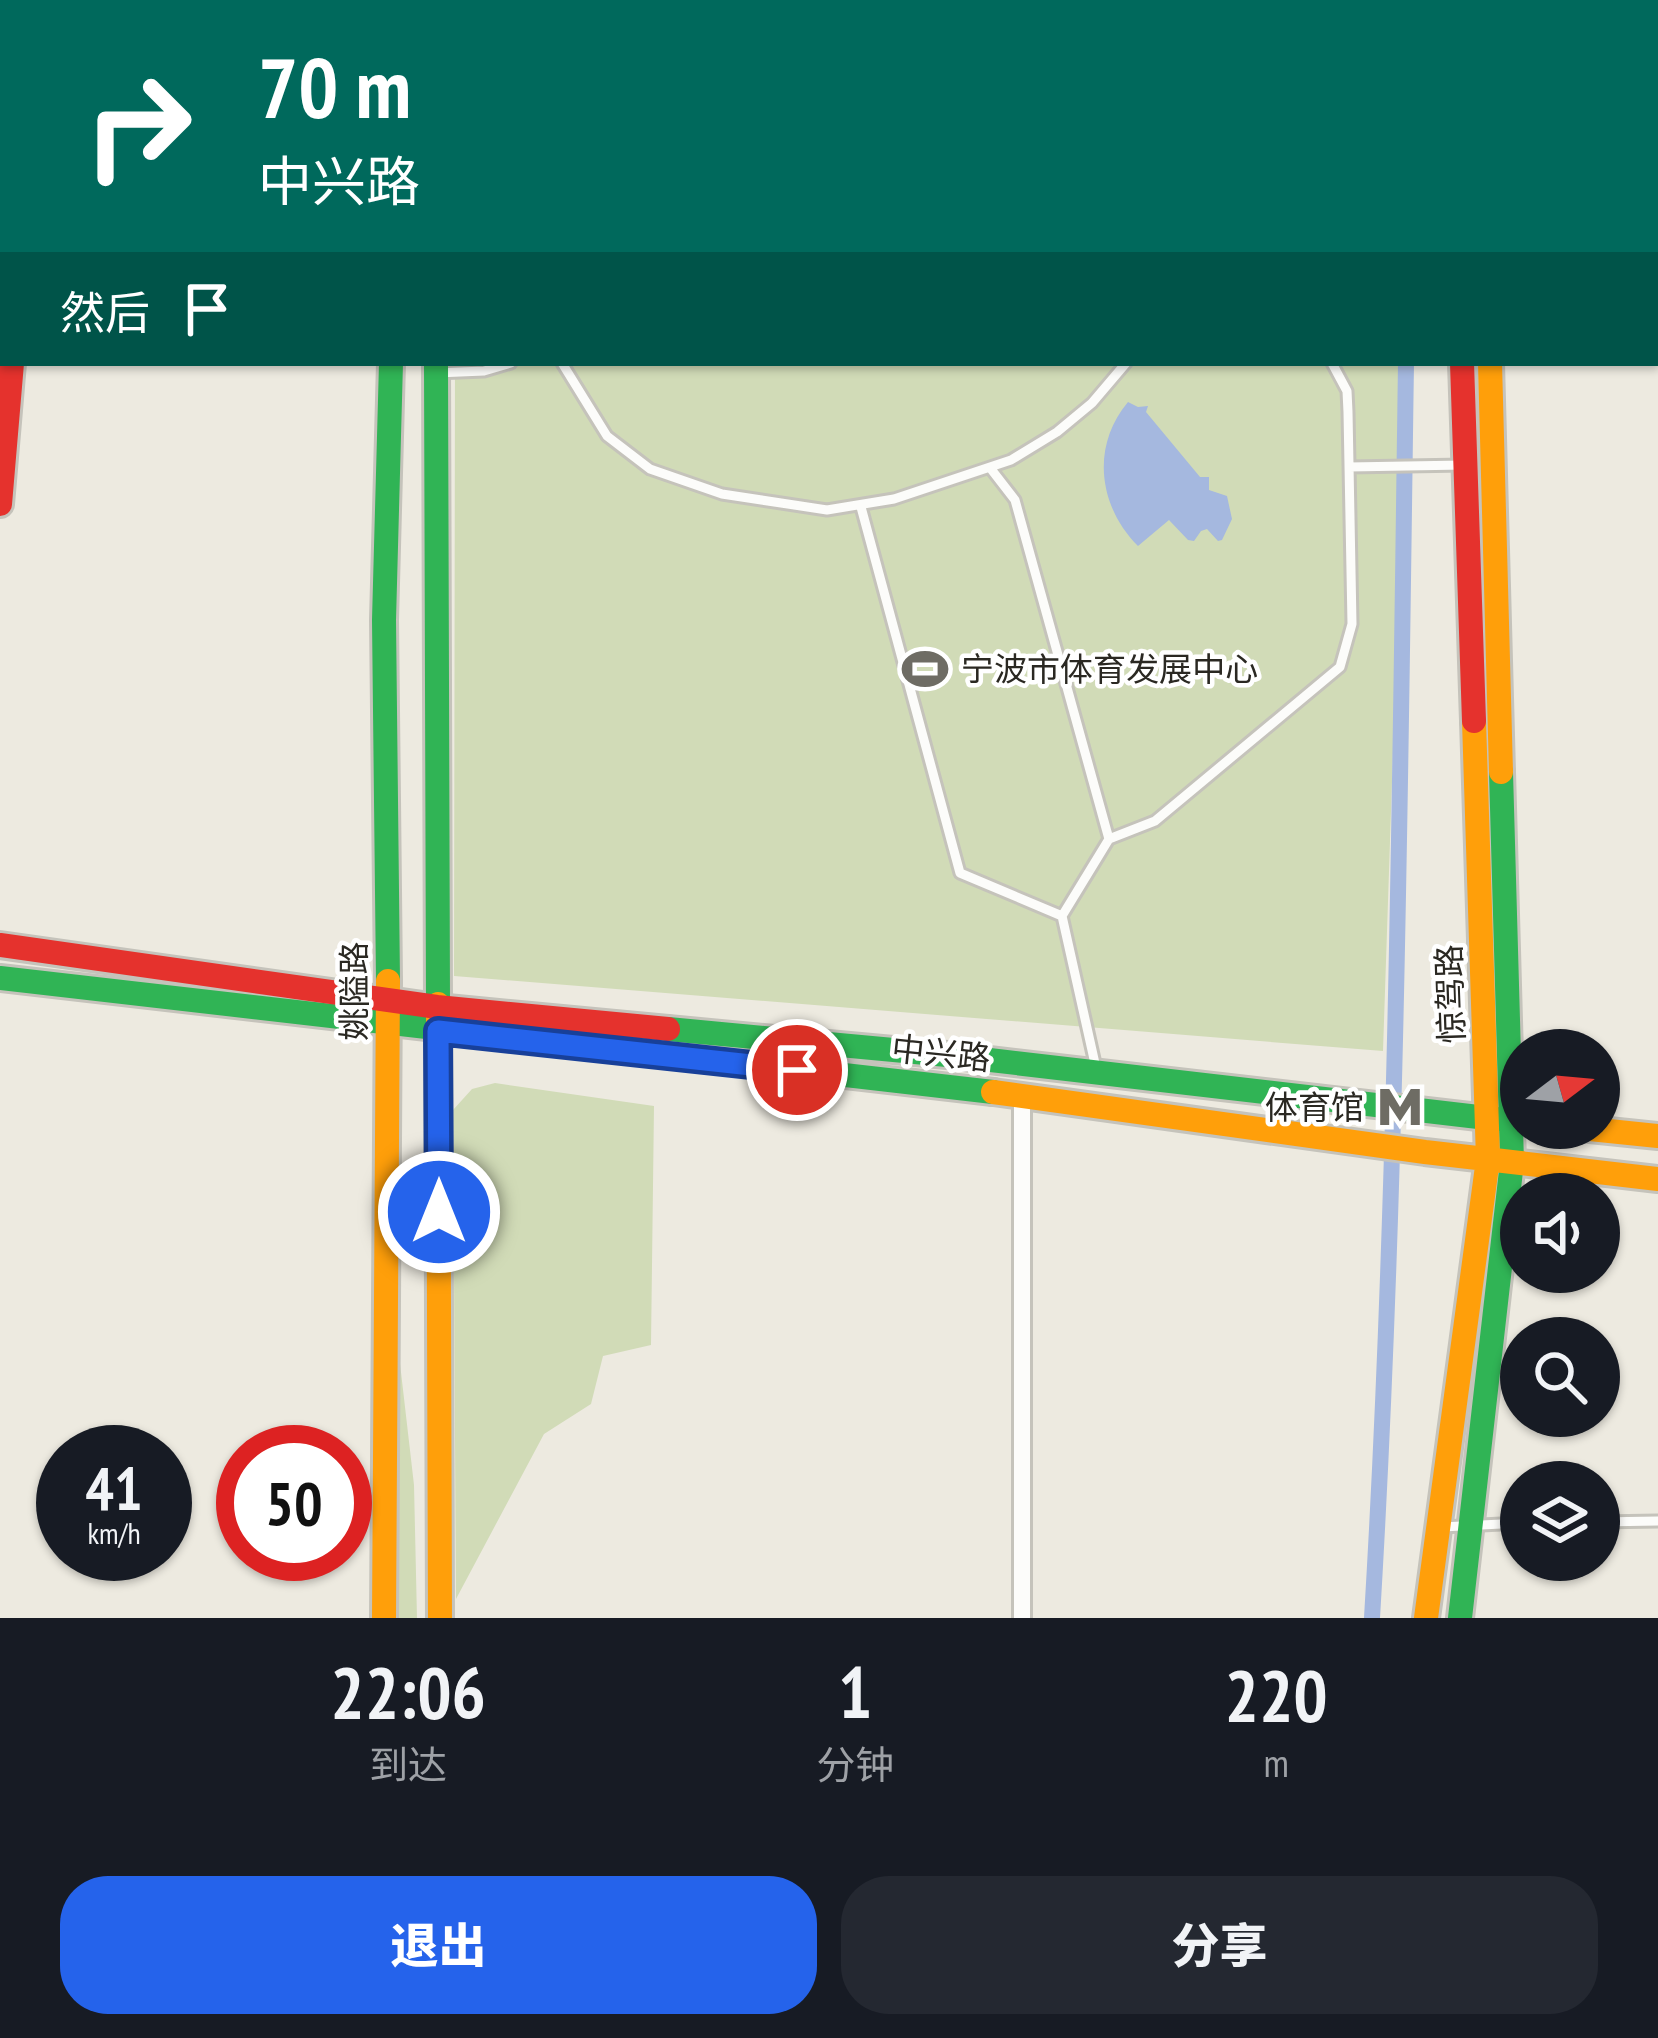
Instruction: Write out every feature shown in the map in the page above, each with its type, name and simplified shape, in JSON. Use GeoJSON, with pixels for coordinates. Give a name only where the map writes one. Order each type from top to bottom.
{"type":"FeatureCollection","features":[{"type":"Feature","properties":{"kind":"main road"},"geometry":{"type":"LineString","coordinates":[[0,504],[12,366]]}},
{"type":"Feature","properties":{"kind":"main road","name":"姚隘路"},"geometry":{"type":"LineString","coordinates":[[384,1618],[385,620],[391,366]]}},
{"type":"Feature","properties":{"kind":"main road","name":"惊驾路"},"geometry":{"type":"LineString","coordinates":[[1462,366],[1501,1029]]}},
{"type":"Feature","properties":{"kind":"main road","name":"惊驾路"},"geometry":{"type":"LineString","coordinates":[[1490,366],[1504,1029]]}},
{"type":"Feature","properties":{"kind":"main road"},"geometry":{"type":"LineString","coordinates":[[436,368],[440,1618]]}},
{"type":"Feature","properties":{"kind":"main road","name":"中兴路"},"geometry":{"type":"LineString","coordinates":[[0,945],[387,1012],[1658,1179]]}},
{"type":"Feature","properties":{"kind":"main road","name":"中兴路"},"geometry":{"type":"LineString","coordinates":[[0,978],[387,1012]]}},
{"type":"Feature","properties":{"kind":"main road","name":"中兴路"},"geometry":{"type":"LineString","coordinates":[[437,1019],[1098,1073],[1500,1119]]}},
{"type":"Feature","properties":{"kind":"main road"},"geometry":{"type":"LineString","coordinates":[[1620,1132],[1658,1136]]}},
{"type":"Feature","properties":{"kind":"main road","name":"惊驾路"},"geometry":{"type":"LineString","coordinates":[[1426,1618],[1502,1149]]}},
{"type":"Feature","properties":{"kind":"main road","name":"惊驾路"},"geometry":{"type":"LineString","coordinates":[[1460,1618],[1473,1524],[1500,1161]]}},
{"type":"Feature","properties":{"kind":"street"},"geometry":{"type":"LineString","coordinates":[[1022,1095],[1022,1618]]}},
{"type":"Feature","properties":{"kind":"lane"},"geometry":{"type":"LineString","coordinates":[[436,368],[484,371],[502,366]]}},
{"type":"Feature","properties":{"kind":"lane"},"geometry":{"type":"LineString","coordinates":[[564,366],[607,436],[650,469],[740,497],[827,510],[862,507],[991,469],[1057,432],[1092,403],[1123,366]]}},
{"type":"Feature","properties":{"kind":"lane"},"geometry":{"type":"LineString","coordinates":[[1098,1073],[1062,916],[1109,839],[1155,821],[1340,667],[1352,624],[1349,467],[1347,391],[1334,366]]}},
{"type":"Feature","properties":{"kind":"lane"},"geometry":{"type":"LineString","coordinates":[[1349,467],[1481,464]]}},
{"type":"Feature","properties":{"kind":"lane"},"geometry":{"type":"LineString","coordinates":[[991,469],[1016,500],[1109,839]]}},
{"type":"Feature","properties":{"kind":"lane"},"geometry":{"type":"LineString","coordinates":[[862,507],[961,873],[1062,916]]}},
{"type":"Feature","properties":{"kind":"lane"},"geometry":{"type":"LineString","coordinates":[[1620,1522],[1658,1521]]}},
{"type":"Feature","properties":{"kind":"lane"},"geometry":{"type":"LineString","coordinates":[[1438,1527],[1500,1523]]}},
{"type":"Feature","properties":{"kind":"green space","name":"宁波市体育发展中心"},"geometry":{"type":"Polygon","coordinates":[[[455,366],[1406,366],[1383,1051],[454,976],[455,366]]]}},
{"type":"Feature","properties":{"kind":"green space"},"geometry":{"type":"Polygon","coordinates":[[[495,1083],[654,1106],[651,1345],[603,1356],[591,1404],[544,1434],[456,1599],[453,1110],[472,1089],[495,1083]]]}},
{"type":"Feature","properties":{"kind":"green space"},"geometry":{"type":"Polygon","coordinates":[[[399,1355],[414,1485],[417,1618],[393,1618],[392,1475],[399,1355]]]}},
{"type":"Feature","properties":{"kind":"water"},"geometry":{"type":"Polygon","coordinates":[[[1128,402],[1148,406],[1146,412],[1200,477],[1209,477],[1209,490],[1227,496],[1232,519],[1222,540],[1207,529],[1194,541],[1188,540],[1169,520],[1138,546],[1125,530],[1108,494],[1104,456],[1116,419],[1128,402]]]}},
{"type":"Feature","properties":{"kind":"waterway"},"geometry":{"type":"LineString","coordinates":[[1372,1618],[1392,1148],[1406,366]]}},
{"type":"Feature","properties":{"kind":"traffic: fast"},"geometry":{"type":"LineString","coordinates":[[388,981],[384,620],[391,366]]}},
{"type":"Feature","properties":{"kind":"traffic: fast"},"geometry":{"type":"LineString","coordinates":[[436,366],[438,1004]]}},
{"type":"Feature","properties":{"kind":"traffic: fast"},"geometry":{"type":"LineString","coordinates":[[1460,1618],[1512,1162],[1501,772]]}},
{"type":"Feature","properties":{"kind":"traffic: fast"},"geometry":{"type":"LineString","coordinates":[[0,978],[993,1092]]}},
{"type":"Feature","properties":{"kind":"traffic: fast"},"geometry":{"type":"LineString","coordinates":[[668,1029],[947,1055],[1500,1120]]}},
{"type":"Feature","properties":{"kind":"traffic: slow"},"geometry":{"type":"LineString","coordinates":[[1490,366],[1501,772]]}},
{"type":"Feature","properties":{"kind":"traffic: slow"},"geometry":{"type":"LineString","coordinates":[[1426,1618],[1488,1159],[1474,721]]}},
{"type":"Feature","properties":{"kind":"traffic: slow"},"geometry":{"type":"LineString","coordinates":[[384,1618],[388,981]]}},
{"type":"Feature","properties":{"kind":"traffic: slow"},"geometry":{"type":"LineString","coordinates":[[438,1004],[440,1618]]}},
{"type":"Feature","properties":{"kind":"traffic: slow"},"geometry":{"type":"LineString","coordinates":[[993,1092],[1658,1179]]}},
{"type":"Feature","properties":{"kind":"traffic: slow"},"geometry":{"type":"LineString","coordinates":[[1620,1132],[1658,1136]]}},
{"type":"Feature","properties":{"kind":"traffic: jam"},"geometry":{"type":"LineString","coordinates":[[0,504],[12,366]]}},
{"type":"Feature","properties":{"kind":"traffic: jam"},"geometry":{"type":"LineString","coordinates":[[1462,366],[1474,721]]}},
{"type":"Feature","properties":{"kind":"traffic: jam"},"geometry":{"type":"LineString","coordinates":[[0,945],[437,1007],[668,1029]]}},
{"type":"Feature","properties":{"kind":"place","name":"宁波市体育发展中心"},"geometry":{"type":"Point","coordinates":[925,669]}},
{"type":"Feature","properties":{"kind":"place","name":"体育馆"},"geometry":{"type":"Point","coordinates":[1400,1107]}},
{"type":"Feature","properties":{"kind":"route"},"geometry":{"type":"LineString","coordinates":[[439,1212],[438,1031],[797,1070]]}}]}
